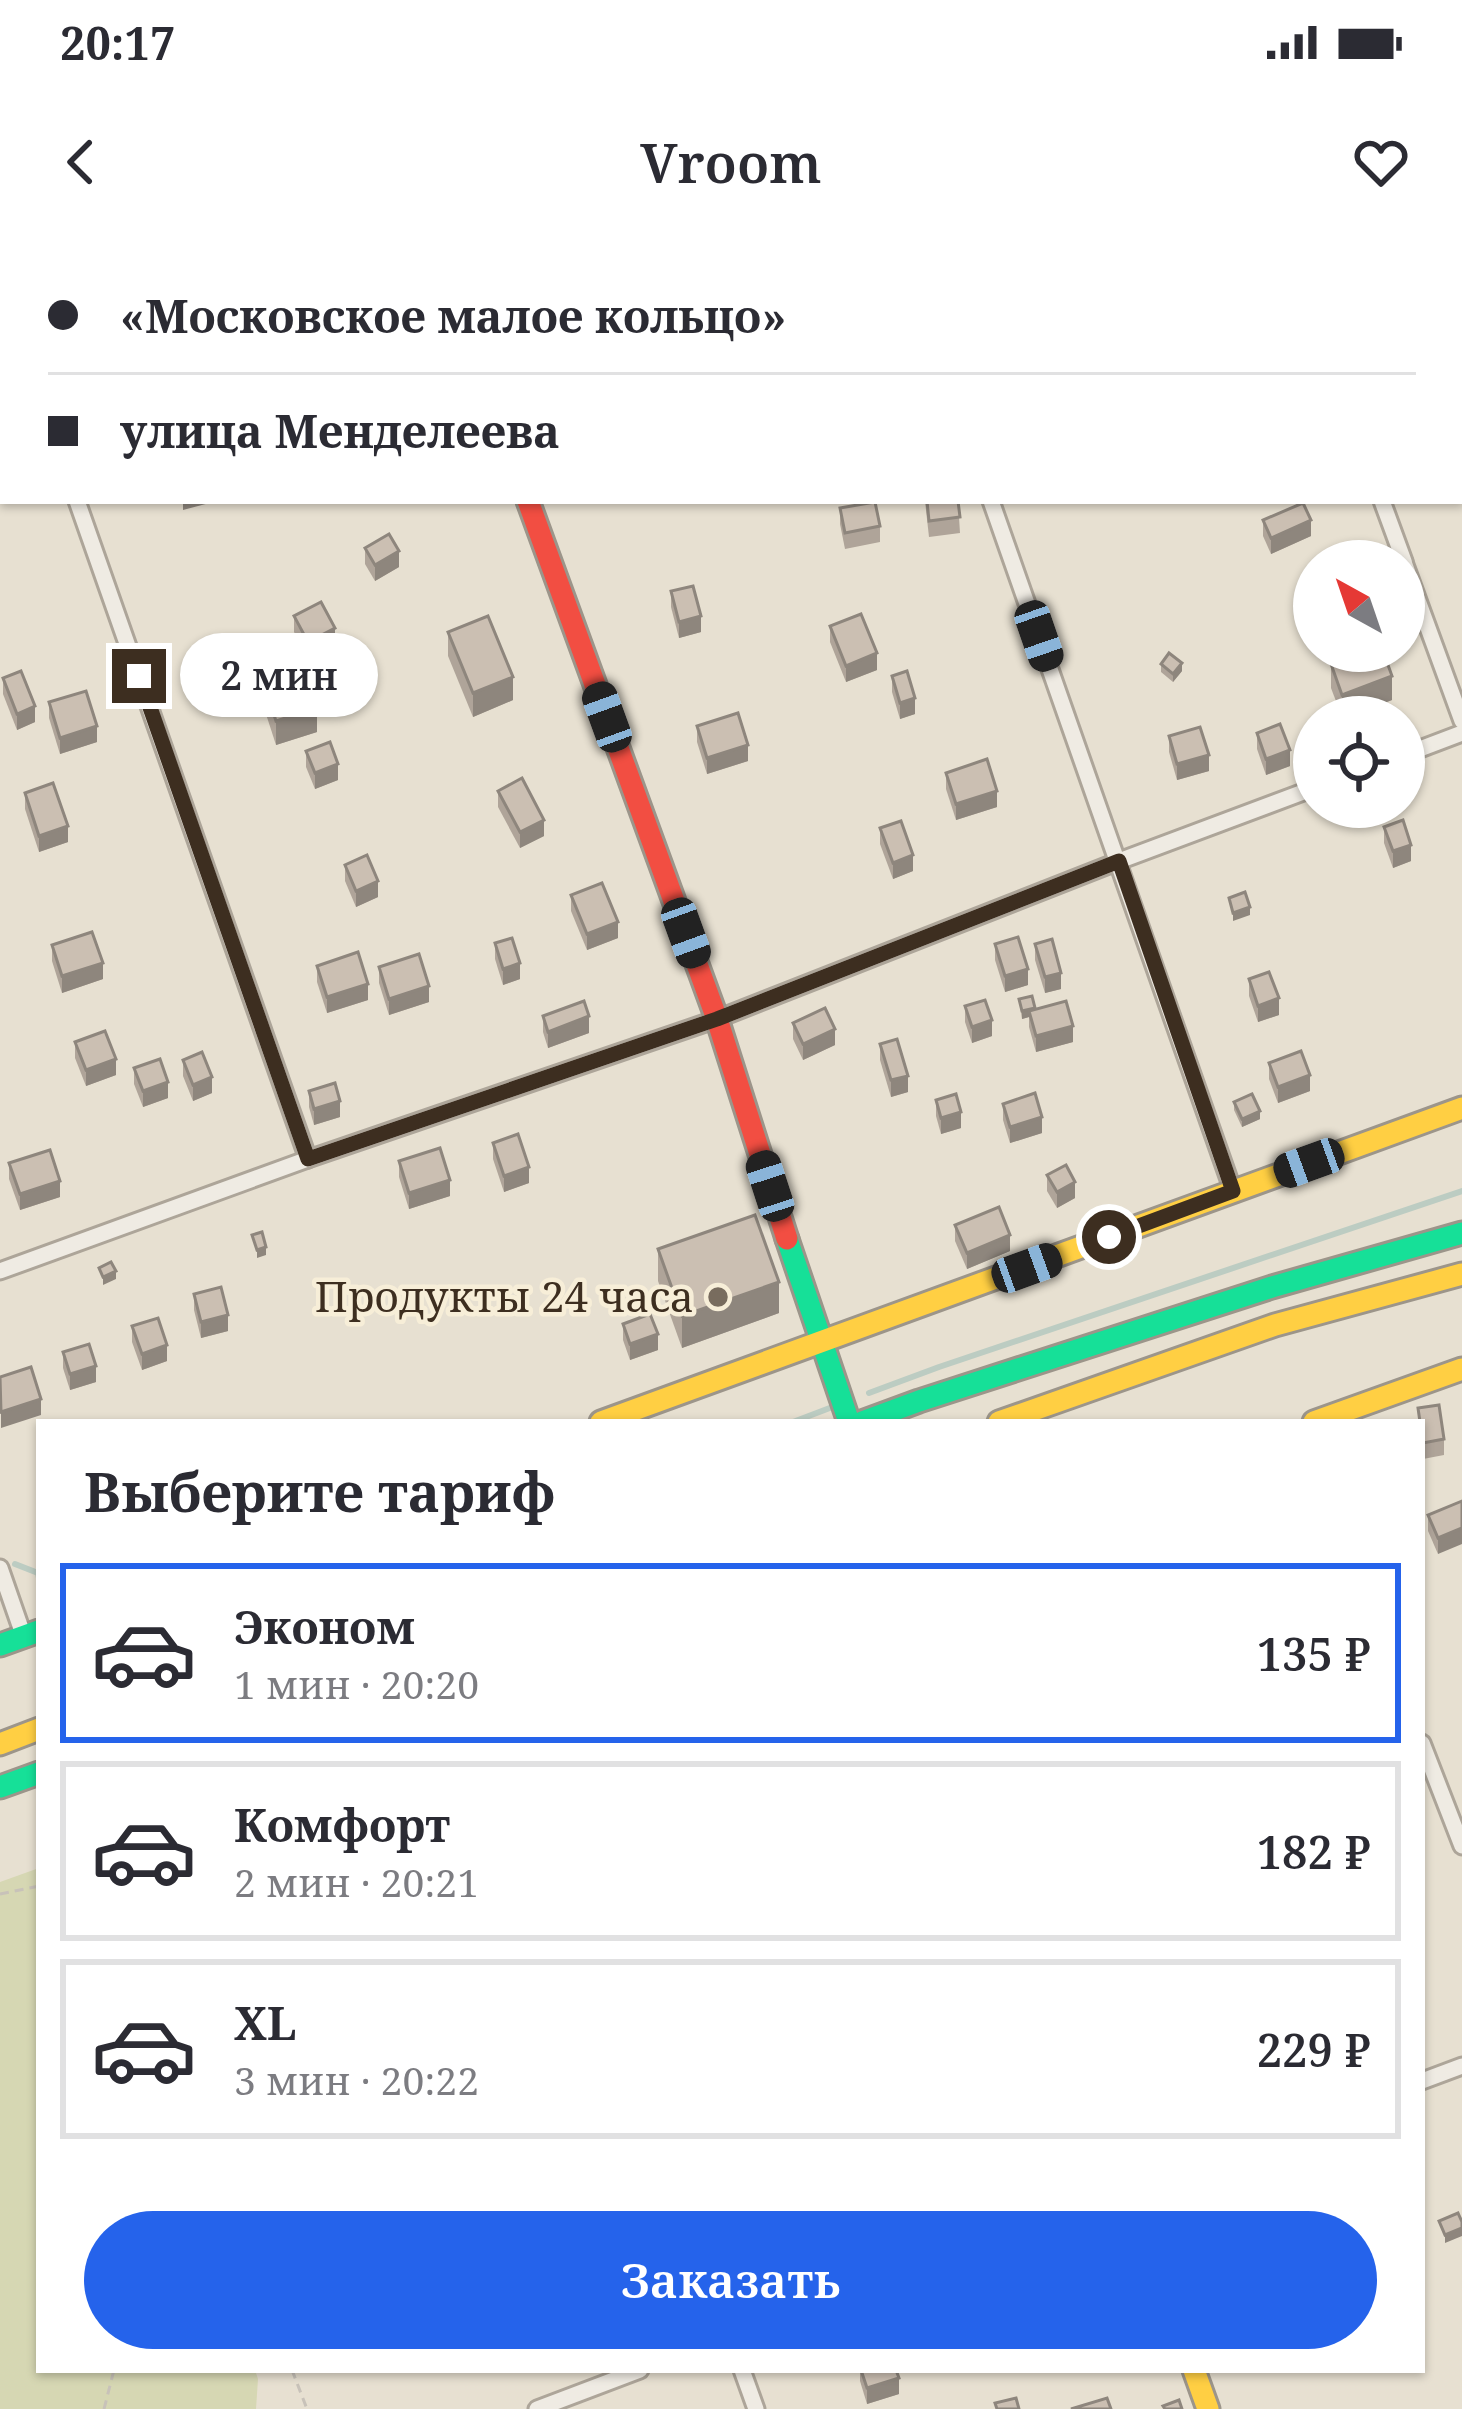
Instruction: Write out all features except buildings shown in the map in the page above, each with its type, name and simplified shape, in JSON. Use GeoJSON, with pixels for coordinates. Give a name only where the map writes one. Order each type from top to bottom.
{"type":"FeatureCollection","features":[{"type":"Feature","properties":{"kind":"main road"},"geometry":{"type":"LineString","coordinates":[[529,504],[717,1019],[848,1419]]}},
{"type":"Feature","properties":{"kind":"main road"},"geometry":{"type":"LineString","coordinates":[[609,1419],[1462,1108]]}},
{"type":"Feature","properties":{"kind":"main road"},"geometry":{"type":"LineString","coordinates":[[870,1419],[1272,1287],[1462,1233]]}},
{"type":"Feature","properties":{"kind":"main road"},"geometry":{"type":"LineString","coordinates":[[1008,1419],[1275,1325],[1462,1274]]}},
{"type":"Feature","properties":{"kind":"main road"},"geometry":{"type":"LineString","coordinates":[[1322,1419],[1462,1369]]}},
{"type":"Feature","properties":{"kind":"main road"},"geometry":{"type":"LineString","coordinates":[[0,1646],[31,1634]]}},
{"type":"Feature","properties":{"kind":"main road"},"geometry":{"type":"LineString","coordinates":[[0,1744],[36,1730]]}},
{"type":"Feature","properties":{"kind":"main road"},"geometry":{"type":"LineString","coordinates":[[0,1787],[36,1774]]}},
{"type":"Feature","properties":{"kind":"main road"},"geometry":{"type":"LineString","coordinates":[[1195,2373],[1208,2409]]}},
{"type":"Feature","properties":{"kind":"street"},"geometry":{"type":"LineString","coordinates":[[78,504],[308,1159]]}},
{"type":"Feature","properties":{"kind":"street"},"geometry":{"type":"LineString","coordinates":[[992,504],[1233,1191]]}},
{"type":"Feature","properties":{"kind":"street"},"geometry":{"type":"LineString","coordinates":[[1383,504],[1396,540]]}},
{"type":"Feature","properties":{"kind":"street"},"geometry":{"type":"LineString","coordinates":[[1425,619],[1462,721]]}},
{"type":"Feature","properties":{"kind":"street"},"geometry":{"type":"LineString","coordinates":[[1425,746],[1462,733]]}},
{"type":"Feature","properties":{"kind":"street"},"geometry":{"type":"LineString","coordinates":[[0,1271],[717,1019],[1293,796]]}},
{"type":"Feature","properties":{"kind":"street"},"geometry":{"type":"LineString","coordinates":[[0,1568],[31,1634]]}},
{"type":"Feature","properties":{"kind":"street"},"geometry":{"type":"LineString","coordinates":[[1425,1751],[1462,1846]]}},
{"type":"Feature","properties":{"kind":"street"},"geometry":{"type":"LineString","coordinates":[[1425,2080],[1462,2066]]}},
{"type":"Feature","properties":{"kind":"street"},"geometry":{"type":"LineString","coordinates":[[537,2409],[632,2373]]}},
{"type":"Feature","properties":{"kind":"street"},"geometry":{"type":"LineString","coordinates":[[743,2373],[756,2409]]}},
{"type":"Feature","properties":{"kind":"path"},"geometry":{"type":"LineString","coordinates":[[0,1894],[36,1887]]}},
{"type":"Feature","properties":{"kind":"path"},"geometry":{"type":"LineString","coordinates":[[104,2409],[113,2373]]}},
{"type":"Feature","properties":{"kind":"path"},"geometry":{"type":"LineString","coordinates":[[293,2373],[307,2409]]}},
{"type":"Feature","properties":{"kind":"green space"},"geometry":{"type":"Polygon","coordinates":[[[36,1869],[36,2373],[256,2373],[256,2409],[0,2409],[0,1882],[36,1869]]]}},
{"type":"Feature","properties":{"kind":"waterway"},"geometry":{"type":"LineString","coordinates":[[869,1393],[1462,1191]]}},
{"type":"Feature","properties":{"kind":"waterway"},"geometry":{"type":"LineString","coordinates":[[801,1419],[835,1406]]}},
{"type":"Feature","properties":{"kind":"waterway"},"geometry":{"type":"LineString","coordinates":[[15,1564],[36,1572]]}},
{"type":"Feature","properties":{"kind":"traffic: fast"},"geometry":{"type":"LineString","coordinates":[[870,1419],[1272,1287],[1462,1233]]}},
{"type":"Feature","properties":{"kind":"traffic: fast"},"geometry":{"type":"LineString","coordinates":[[787,1239],[848,1419]]}},
{"type":"Feature","properties":{"kind":"traffic: fast"},"geometry":{"type":"LineString","coordinates":[[0,1645],[36,1632]]}},
{"type":"Feature","properties":{"kind":"traffic: fast"},"geometry":{"type":"LineString","coordinates":[[0,1787],[36,1774]]}},
{"type":"Feature","properties":{"kind":"traffic: slow"},"geometry":{"type":"LineString","coordinates":[[609,1419],[1462,1108]]}},
{"type":"Feature","properties":{"kind":"traffic: slow"},"geometry":{"type":"LineString","coordinates":[[1008,1419],[1275,1325],[1462,1274]]}},
{"type":"Feature","properties":{"kind":"traffic: slow"},"geometry":{"type":"LineString","coordinates":[[1322,1419],[1462,1369]]}},
{"type":"Feature","properties":{"kind":"traffic: slow"},"geometry":{"type":"LineString","coordinates":[[0,1744],[36,1730]]}},
{"type":"Feature","properties":{"kind":"traffic: slow"},"geometry":{"type":"LineString","coordinates":[[1195,2373],[1208,2409]]}},
{"type":"Feature","properties":{"kind":"traffic: jam"},"geometry":{"type":"LineString","coordinates":[[529,504],[717,1019],[787,1239]]}},
{"type":"Feature","properties":{"kind":"place","name":"Продукты 24 часа"},"geometry":{"type":"Point","coordinates":[718,1297]}},
{"type":"Feature","properties":{"kind":"route"},"geometry":{"type":"LineString","coordinates":[[139,676],[308,1159],[717,1019],[1119,861],[1233,1191],[1109,1237]]}}]}
